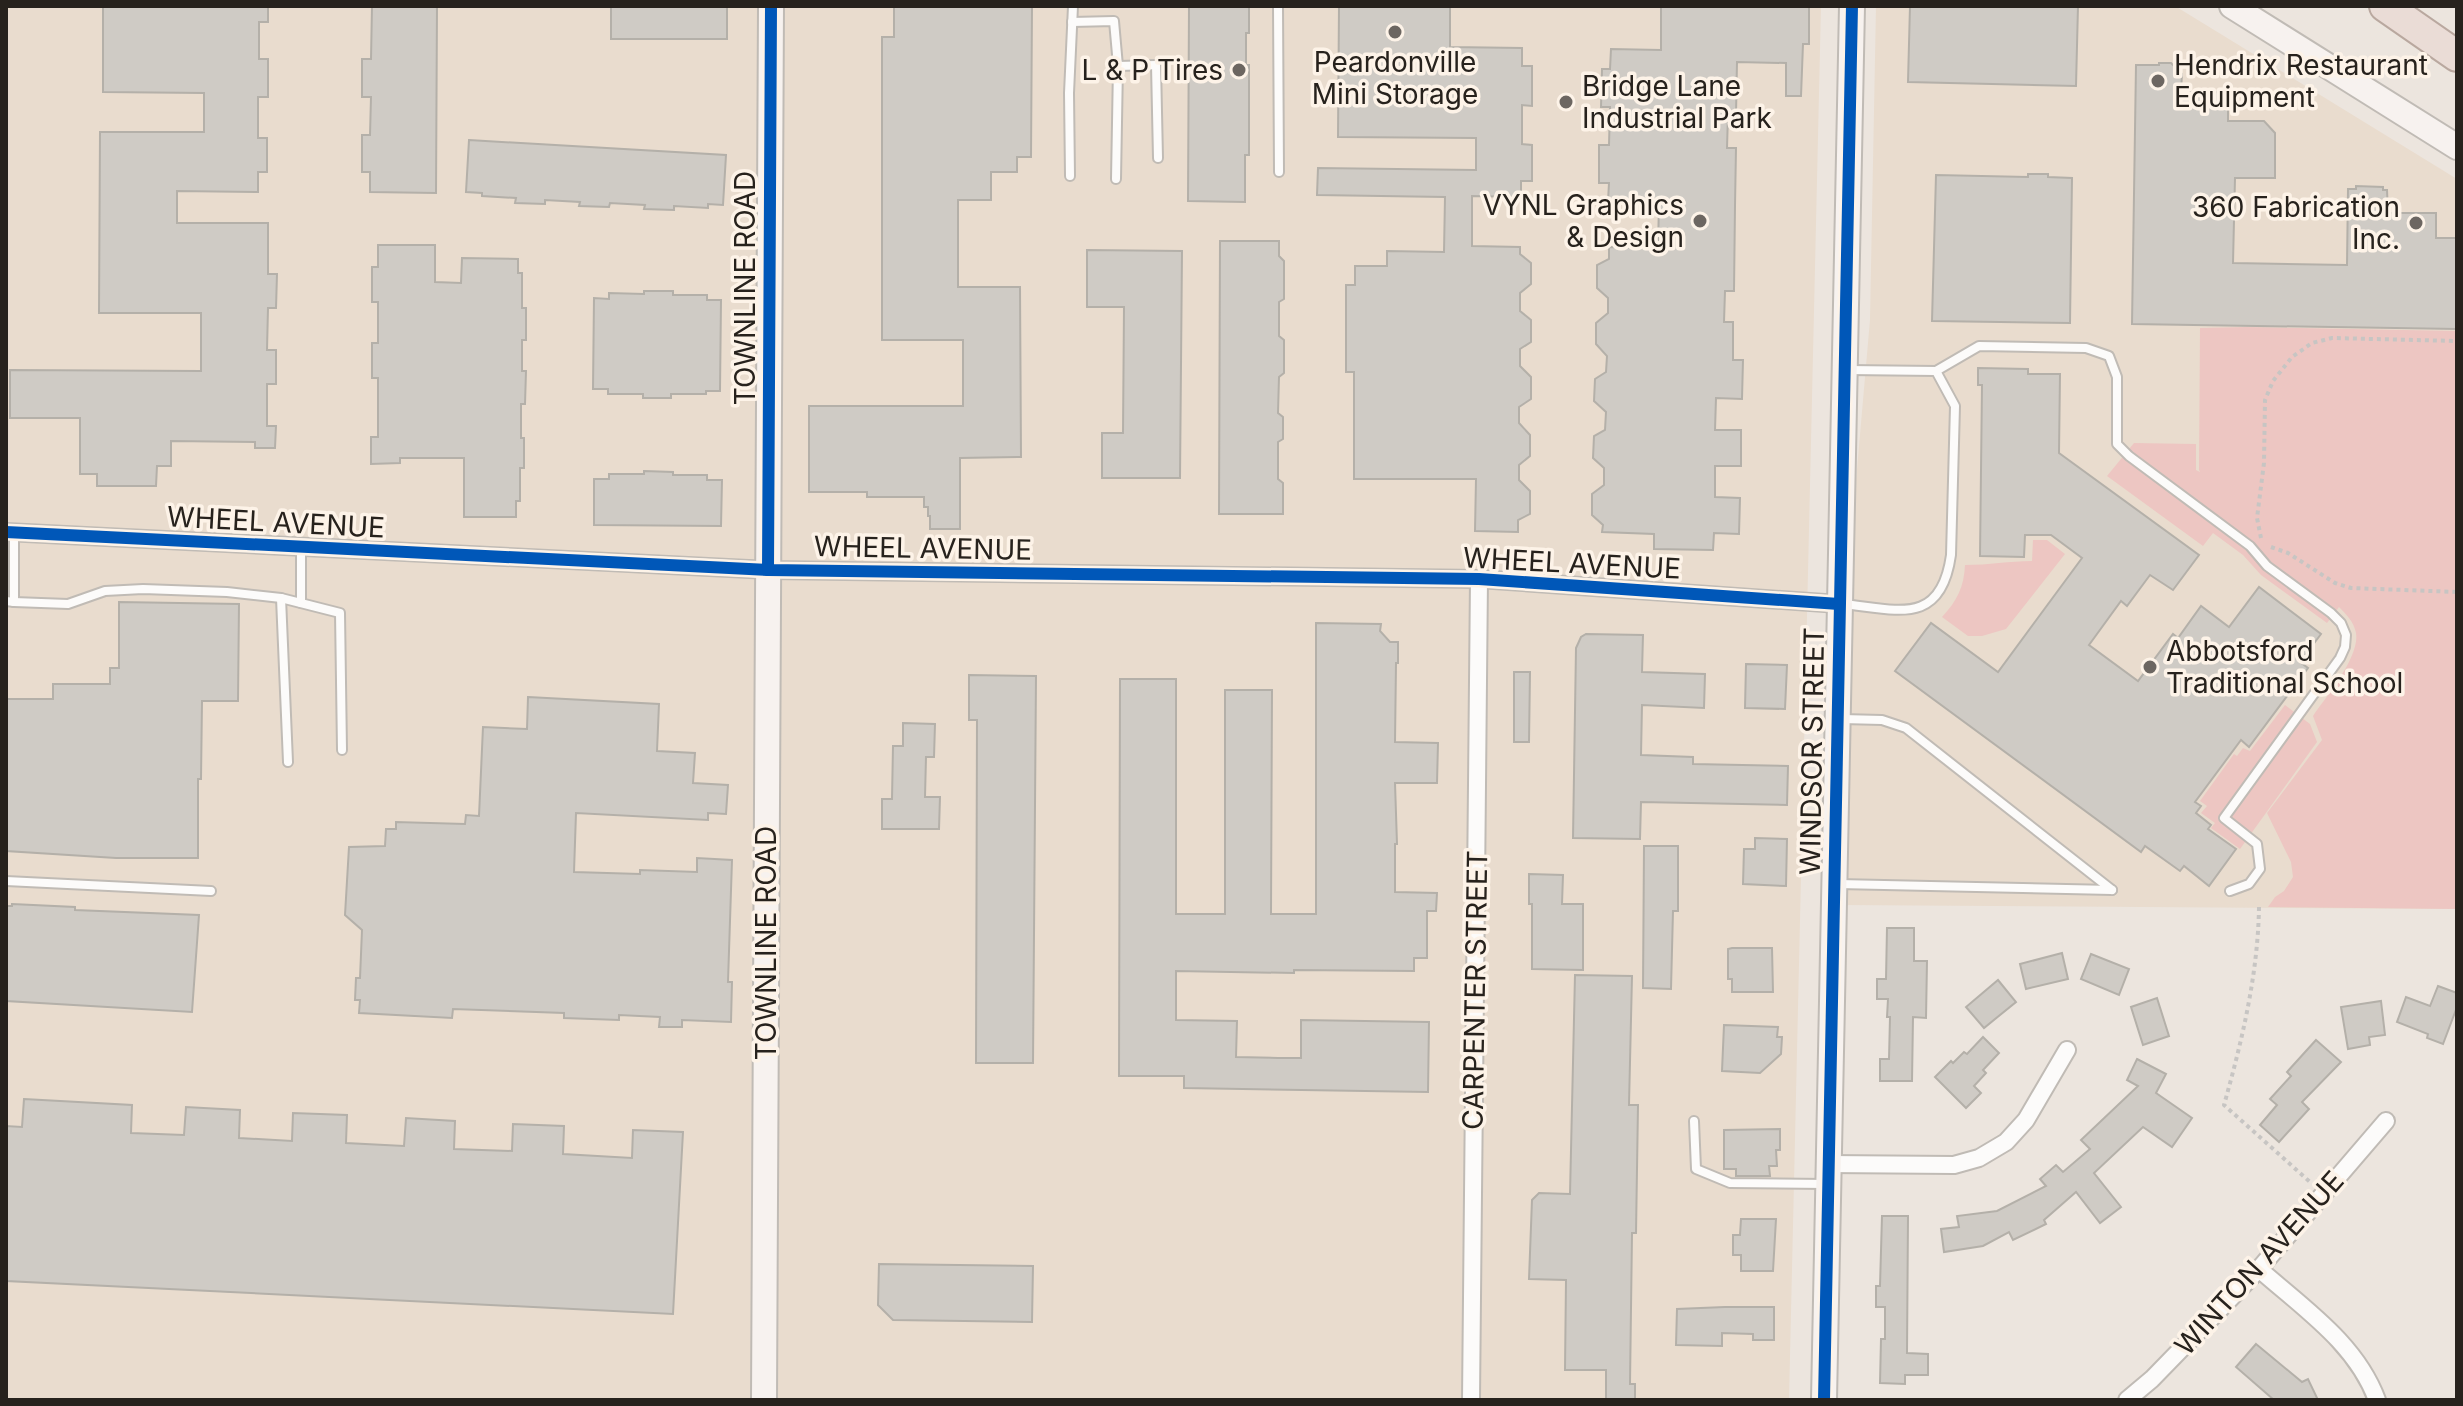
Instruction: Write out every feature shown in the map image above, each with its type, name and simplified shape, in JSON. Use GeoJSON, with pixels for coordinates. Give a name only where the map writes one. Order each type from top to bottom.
{"type":"FeatureCollection","features":[{"type":"Feature","properties":{"kind":"highway"},"geometry":{"type":"LineString","coordinates":[[2385,6],[2457,56]]}},
{"type":"Feature","properties":{"kind":"street","name":"TOWNLINE ROAD"},"geometry":{"type":"LineString","coordinates":[[764,1400],[771,6]]}},
{"type":"Feature","properties":{"kind":"street","name":"WINDSOR STREET"},"geometry":{"type":"LineString","coordinates":[[1824,1400],[1852,6]]}},
{"type":"Feature","properties":{"kind":"street"},"geometry":{"type":"LineString","coordinates":[[2232,6],[2457,147]]}},
{"type":"Feature","properties":{"kind":"street","name":"WHEEL AVENUE"},"geometry":{"type":"LineString","coordinates":[[10,532],[768,570],[1479,579],[1839,604]]}},
{"type":"Feature","properties":{"kind":"street","name":"CARPENTER STREET"},"geometry":{"type":"LineString","coordinates":[[1471,1400],[1479,579]]}},
{"type":"Feature","properties":{"kind":"street"},"geometry":{"type":"LineString","coordinates":[[1828,1174],[1954,1165],[1979,1158],[2006,1142],[2026,1120],[2067,1050]]}},
{"type":"Feature","properties":{"kind":"street","name":"WINTON AVENUE"},"geometry":{"type":"LineString","coordinates":[[2127,1400],[2152,1379],[2259,1269],[2386,1121]]}},
{"type":"Feature","properties":{"kind":"street"},"geometry":{"type":"LineString","coordinates":[[2259,1269],[2343,1343],[2370,1381],[2377,1400]]}},
{"type":"Feature","properties":{"kind":"lane"},"geometry":{"type":"LineString","coordinates":[[1070,176],[1069,93],[1073,6]]}},
{"type":"Feature","properties":{"kind":"lane"},"geometry":{"type":"LineString","coordinates":[[1278,6],[1279,172]]}},
{"type":"Feature","properties":{"kind":"lane"},"geometry":{"type":"LineString","coordinates":[[1072,22],[1114,21],[1118,66],[1116,179]]}},
{"type":"Feature","properties":{"kind":"lane"},"geometry":{"type":"LineString","coordinates":[[1118,66],[1156,65],[1158,158]]}},
{"type":"Feature","properties":{"kind":"lane"},"geometry":{"type":"LineString","coordinates":[[1844,370],[1936,371],[1979,346],[2086,348],[2109,356],[2117,377],[2117,444],[2250,546],[2267,566],[2341,623],[2346,635],[2340,658],[2224,818],[2257,844],[2260,869],[2249,884],[2230,891]]}},
{"type":"Feature","properties":{"kind":"lane"},"geometry":{"type":"LineString","coordinates":[[1839,604],[1906,610],[1927,605],[1941,592],[1949,573],[1955,406],[1936,371]]}},
{"type":"Feature","properties":{"kind":"lane"},"geometry":{"type":"LineString","coordinates":[[10,532],[10,602],[68,604],[105,591],[143,589],[227,592],[281,598],[340,613],[342,750]]}},
{"type":"Feature","properties":{"kind":"lane"},"geometry":{"type":"LineString","coordinates":[[301,547],[301,603]]}},
{"type":"Feature","properties":{"kind":"lane"},"geometry":{"type":"LineString","coordinates":[[281,598],[288,762]]}},
{"type":"Feature","properties":{"kind":"lane"},"geometry":{"type":"LineString","coordinates":[[1834,884],[2112,890],[1906,728],[1882,720],[1837,719]]}},
{"type":"Feature","properties":{"kind":"lane"},"geometry":{"type":"LineString","coordinates":[[6,881],[211,891]]}},
{"type":"Feature","properties":{"kind":"lane"},"geometry":{"type":"LineString","coordinates":[[1694,1121],[1696,1169],[1730,1183],[1828,1174]]}},
{"type":"Feature","properties":{"kind":"path"},"geometry":{"type":"LineString","coordinates":[[2457,341],[2332,338],[2312,343],[2292,357],[2273,381],[2265,400],[2264,463],[2257,518],[2260,536],[2272,549],[2288,553],[2335,583],[2351,588],[2457,592]]}},
{"type":"Feature","properties":{"kind":"path"},"geometry":{"type":"LineString","coordinates":[[2259,907],[2259,942],[2238,1055],[2224,1105],[2323,1194]]}},
{"type":"Feature","properties":{"kind":"shaded area"},"geometry":{"type":"Polygon","coordinates":[[[6,6],[1821,6],[1789,1400],[6,1400],[6,6]]]}},
{"type":"Feature","properties":{"kind":"shaded area","name":"Abbotsford Traditional School"},"geometry":{"type":"Polygon","coordinates":[[[1876,6],[2175,6],[2457,179],[2457,909],[1839,905],[1845,607],[1870,320],[1876,6]]]}},
{"type":"Feature","properties":{"kind":"shaded area"},"geometry":{"type":"Polygon","coordinates":[[[2200,328],[2457,331],[2457,909],[2268,907],[2293,877],[2291,862],[2267,813],[2322,740],[2313,716],[2348,665],[2356,643],[2355,629],[2339,607],[2327,623],[2261,575],[2243,555],[2213,533],[2203,546],[2107,476],[2134,443],[2196,444],[2196,470],[2200,472],[2200,328]]]}},
{"type":"Feature","properties":{"kind":"shaded area"},"geometry":{"type":"Polygon","coordinates":[[[2033,540],[2047,540],[2065,554],[2006,629],[1982,636],[1968,636],[1942,617],[1959,593],[1965,565],[2032,561],[2033,540]]]}},
{"type":"Feature","properties":{"kind":"shaded area"},"geometry":{"type":"Polygon","coordinates":[[[2285,705],[2310,724],[2317,742],[2240,849],[2211,828],[2215,823],[2201,813],[2207,806],[2200,801],[2234,754],[2237,756],[2243,748],[2250,751],[2285,705]]]}},
{"type":"Feature","properties":{"kind":"building"},"geometry":{"type":"Polygon","coordinates":[[[103,6],[268,6],[268,22],[259,22],[259,59],[268,59],[268,97],[258,97],[258,138],[267,138],[267,172],[258,172],[258,192],[177,191],[177,223],[268,223],[268,274],[277,274],[276,308],[268,308],[267,350],[276,350],[276,384],[267,384],[267,426],[276,426],[275,448],[255,448],[255,442],[171,441],[171,466],[157,466],[156,486],[97,486],[97,474],[80,474],[80,418],[10,418],[10,370],[201,371],[201,313],[99,313],[100,132],[204,132],[204,93],[103,92],[103,6]]]}},
{"type":"Feature","properties":{"kind":"building"},"geometry":{"type":"Polygon","coordinates":[[[372,6],[437,6],[436,193],[370,192],[370,172],[362,172],[362,135],[370,135],[371,97],[362,97],[362,59],[371,59],[372,6]]]}},
{"type":"Feature","properties":{"kind":"building"},"geometry":{"type":"Polygon","coordinates":[[[611,6],[727,6],[727,39],[611,39],[611,6]]]}},
{"type":"Feature","properties":{"kind":"building"},"geometry":{"type":"Polygon","coordinates":[[[894,6],[1032,6],[1031,157],[1017,157],[1017,172],[991,172],[991,200],[958,200],[958,287],[1020,287],[1021,457],[960,458],[960,529],[930,529],[924,497],[867,497],[867,492],[809,492],[809,406],[963,406],[963,340],[882,340],[882,37],[894,37],[894,6]]]}},
{"type":"Feature","properties":{"kind":"building"},"geometry":{"type":"Polygon","coordinates":[[[1189,6],[1249,6],[1246,65],[1249,65],[1249,155],[1245,155],[1245,202],[1188,201],[1189,6]]]}},
{"type":"Feature","properties":{"kind":"building"},"geometry":{"type":"Polygon","coordinates":[[[1339,6],[1450,6],[1450,47],[1522,48],[1522,66],[1532,66],[1532,106],[1522,105],[1522,144],[1532,145],[1532,181],[1521,181],[1521,197],[1472,196],[1472,246],[1520,247],[1520,254],[1531,263],[1531,284],[1520,293],[1520,311],[1531,320],[1531,342],[1520,349],[1520,366],[1531,377],[1531,399],[1519,407],[1519,423],[1530,435],[1530,456],[1519,465],[1519,480],[1530,491],[1530,514],[1518,520],[1518,532],[1475,531],[1476,479],[1354,479],[1354,372],[1346,372],[1346,285],[1355,285],[1355,266],[1387,266],[1387,251],[1444,252],[1445,197],[1317,195],[1318,168],[1476,170],[1476,138],[1338,137],[1339,6]]]}},
{"type":"Feature","properties":{"kind":"building"},"geometry":{"type":"Polygon","coordinates":[[[1661,6],[1809,6],[1809,44],[1803,44],[1801,96],[1786,96],[1786,63],[1737,62],[1736,114],[1728,114],[1727,148],[1736,148],[1734,291],[1725,291],[1724,322],[1733,322],[1733,360],[1743,360],[1742,399],[1716,398],[1715,430],[1741,430],[1741,466],[1715,466],[1715,497],[1740,498],[1739,534],[1714,533],[1713,550],[1654,549],[1654,534],[1602,532],[1603,525],[1592,515],[1592,494],[1604,485],[1604,468],[1593,458],[1594,436],[1605,430],[1606,412],[1594,401],[1595,379],[1606,372],[1607,356],[1596,344],[1596,323],[1608,313],[1608,298],[1597,288],[1597,265],[1609,259],[1609,247],[1658,248],[1659,202],[1608,201],[1609,183],[1599,183],[1599,145],[1609,145],[1610,107],[1601,107],[1602,69],[1610,69],[1611,49],[1661,50],[1661,6]]]}},
{"type":"Feature","properties":{"kind":"building"},"geometry":{"type":"Polygon","coordinates":[[[1910,6],[2078,6],[2076,86],[1908,82],[1910,6]]]}},
{"type":"Feature","properties":{"kind":"building"},"geometry":{"type":"Polygon","coordinates":[[[2171,63],[2182,74],[2181,91],[2217,92],[2228,103],[2228,121],[2264,121],[2275,133],[2275,178],[2235,178],[2233,263],[2347,265],[2348,189],[2356,189],[2356,186],[2383,187],[2387,190],[2388,213],[2436,213],[2436,238],[2457,238],[2457,329],[2132,324],[2136,65],[2171,63]]]}},
{"type":"Feature","properties":{"kind":"building"},"geometry":{"type":"Polygon","coordinates":[[[469,140],[726,155],[723,205],[708,204],[708,208],[674,206],[674,210],[610,203],[609,207],[579,206],[580,202],[545,200],[545,204],[515,203],[516,198],[466,192],[469,140]]]}},
{"type":"Feature","properties":{"kind":"building"},"geometry":{"type":"Polygon","coordinates":[[[2028,174],[2072,178],[2070,323],[1932,321],[1936,175],[2028,177],[2028,174]]]}},
{"type":"Feature","properties":{"kind":"building"},"geometry":{"type":"Polygon","coordinates":[[[1220,241],[1279,241],[1279,256],[1284,261],[1284,299],[1279,302],[1279,336],[1284,340],[1284,373],[1279,377],[1278,413],[1283,417],[1283,439],[1278,442],[1278,479],[1283,483],[1283,514],[1219,514],[1220,241]]]}},
{"type":"Feature","properties":{"kind":"building"},"geometry":{"type":"Polygon","coordinates":[[[378,245],[435,245],[435,282],[461,283],[462,258],[518,259],[518,273],[522,273],[522,308],[526,308],[522,371],[526,371],[525,404],[521,404],[524,468],[520,468],[520,501],[516,501],[516,517],[464,517],[464,458],[400,458],[400,463],[371,464],[371,437],[378,437],[378,378],[372,378],[372,343],[378,343],[378,302],[372,302],[372,267],[378,267],[378,245]]]}},
{"type":"Feature","properties":{"kind":"building"},"geometry":{"type":"Polygon","coordinates":[[[1087,250],[1182,251],[1180,478],[1102,478],[1102,433],[1123,433],[1124,307],[1087,307],[1087,250]]]}},
{"type":"Feature","properties":{"kind":"building"},"geometry":{"type":"Polygon","coordinates":[[[644,291],[673,291],[673,295],[707,295],[707,300],[721,300],[720,391],[671,394],[671,398],[643,398],[643,394],[608,394],[608,389],[593,389],[594,298],[609,299],[609,293],[644,294],[644,291]]]}},
{"type":"Feature","properties":{"kind":"building"},"geometry":{"type":"Polygon","coordinates":[[[1978,368],[2028,369],[2028,374],[2060,374],[2059,453],[2199,555],[2173,590],[2150,575],[2127,606],[2121,601],[2089,645],[2138,681],[2173,634],[2178,638],[2201,606],[2229,627],[2259,587],[2321,634],[2300,662],[2308,668],[2249,747],[2241,740],[2195,802],[2201,806],[2196,813],[2211,825],[2208,829],[2236,849],[2209,886],[2184,866],[2180,871],[2145,846],[2141,852],[1895,671],[1931,623],[1998,672],[2082,558],[2051,535],[2025,535],[2024,557],[1980,556],[1982,385],[1978,385],[1978,368]]]}},
{"type":"Feature","properties":{"kind":"building"},"geometry":{"type":"Polygon","coordinates":[[[644,471],[707,475],[707,480],[722,480],[721,526],[594,525],[594,479],[609,479],[609,474],[644,474],[644,471]]]}},
{"type":"Feature","properties":{"kind":"building"},"geometry":{"type":"Polygon","coordinates":[[[119,602],[239,604],[238,701],[202,701],[198,858],[116,858],[6,851],[6,699],[53,699],[53,684],[110,684],[110,668],[119,668],[119,602]]]}},
{"type":"Feature","properties":{"kind":"building"},"geometry":{"type":"Polygon","coordinates":[[[1316,623],[1381,624],[1380,631],[1390,642],[1398,642],[1395,742],[1438,743],[1437,783],[1395,783],[1395,892],[1437,893],[1436,911],[1427,911],[1427,958],[1414,958],[1414,971],[1176,971],[1176,1020],[1237,1021],[1236,1057],[1278,1058],[1301,1058],[1301,1020],[1429,1022],[1428,1092],[1184,1088],[1184,1076],[1119,1076],[1120,679],[1176,679],[1176,914],[1225,914],[1225,690],[1272,690],[1271,914],[1316,914],[1316,623]]]}},
{"type":"Feature","properties":{"kind":"building"},"geometry":{"type":"Polygon","coordinates":[[[1586,634],[1643,635],[1642,672],[1705,674],[1704,708],[1642,705],[1641,755],[1693,757],[1693,764],[1788,766],[1787,805],[1641,802],[1640,839],[1573,838],[1576,648],[1586,634]]]}},
{"type":"Feature","properties":{"kind":"building"},"geometry":{"type":"Polygon","coordinates":[[[1746,664],[1787,665],[1785,709],[1745,708],[1746,664]]]}},
{"type":"Feature","properties":{"kind":"building"},"geometry":{"type":"Polygon","coordinates":[[[1514,672],[1530,672],[1529,742],[1514,742],[1514,672]]]}},
{"type":"Feature","properties":{"kind":"building"},"geometry":{"type":"Polygon","coordinates":[[[969,675],[1036,676],[1033,1063],[976,1063],[977,720],[969,720],[969,675]]]}},
{"type":"Feature","properties":{"kind":"building"},"geometry":{"type":"Polygon","coordinates":[[[528,697],[659,704],[657,751],[695,753],[693,783],[728,785],[726,814],[708,813],[708,820],[576,813],[574,872],[697,872],[697,858],[732,860],[728,982],[732,982],[731,1022],[682,1020],[682,1027],[659,1027],[660,1017],[619,1015],[619,1020],[564,1018],[564,1013],[453,1009],[452,1018],[359,1013],[360,1000],[355,1000],[356,978],[360,978],[362,930],[345,915],[349,847],[385,846],[386,829],[396,829],[396,822],[465,824],[466,815],[479,816],[483,727],[527,729],[528,697]]]}},
{"type":"Feature","properties":{"kind":"building"},"geometry":{"type":"Polygon","coordinates":[[[903,723],[935,724],[934,757],[926,757],[925,797],[940,797],[939,829],[882,829],[882,799],[892,799],[893,746],[903,746],[903,723]]]}},
{"type":"Feature","properties":{"kind":"building"},"geometry":{"type":"Polygon","coordinates":[[[1755,838],[1787,839],[1786,886],[1743,884],[1744,849],[1755,849],[1755,838]]]}},
{"type":"Feature","properties":{"kind":"building"},"geometry":{"type":"Polygon","coordinates":[[[1644,846],[1678,846],[1678,911],[1673,911],[1671,989],[1643,988],[1644,846]]]}},
{"type":"Feature","properties":{"kind":"building"},"geometry":{"type":"Polygon","coordinates":[[[1529,874],[1563,875],[1562,904],[1583,904],[1583,970],[1532,969],[1529,874]]]}},
{"type":"Feature","properties":{"kind":"building"},"geometry":{"type":"Polygon","coordinates":[[[6,906],[199,915],[192,1012],[6,1001],[6,906]]]}},
{"type":"Feature","properties":{"kind":"building"},"geometry":{"type":"Polygon","coordinates":[[[1887,928],[1914,928],[1914,961],[1927,961],[1926,1018],[1913,1017],[1912,1081],[1880,1081],[1880,1059],[1889,1059],[1888,999],[1877,999],[1877,979],[1886,979],[1887,928]]]}},
{"type":"Feature","properties":{"kind":"building"},"geometry":{"type":"Polygon","coordinates":[[[1772,948],[1773,992],[1732,992],[1732,979],[1728,979],[1728,949],[1772,948]]]}},
{"type":"Feature","properties":{"kind":"building"},"geometry":{"type":"Polygon","coordinates":[[[2062,953],[2068,979],[2026,989],[2020,964],[2062,953]]]}},
{"type":"Feature","properties":{"kind":"building"},"geometry":{"type":"Polygon","coordinates":[[[2091,954],[2129,969],[2119,995],[2081,979],[2091,954]]]}},
{"type":"Feature","properties":{"kind":"building"},"geometry":{"type":"Polygon","coordinates":[[[1575,975],[1632,976],[1629,1105],[1638,1105],[1630,1384],[1635,1384],[1635,1400],[1606,1400],[1606,1370],[1565,1370],[1566,1280],[1529,1279],[1532,1200],[1539,1193],[1570,1194],[1575,975]]]}},
{"type":"Feature","properties":{"kind":"building"},"geometry":{"type":"Polygon","coordinates":[[[1998,980],[2016,1002],[1984,1028],[1966,1007],[1998,980]]]}},
{"type":"Feature","properties":{"kind":"building"},"geometry":{"type":"Polygon","coordinates":[[[2438,986],[2457,993],[2457,1007],[2443,1044],[2427,1038],[2428,1034],[2397,1022],[2406,997],[2430,1006],[2438,986]]]}},
{"type":"Feature","properties":{"kind":"building"},"geometry":{"type":"Polygon","coordinates":[[[2157,998],[2169,1036],[2143,1045],[2131,1007],[2157,998]]]}},
{"type":"Feature","properties":{"kind":"building"},"geometry":{"type":"Polygon","coordinates":[[[2381,1001],[2385,1035],[2369,1037],[2370,1045],[2348,1049],[2341,1007],[2381,1001]]]}},
{"type":"Feature","properties":{"kind":"building"},"geometry":{"type":"Polygon","coordinates":[[[1724,1025],[1778,1027],[1777,1037],[1782,1037],[1781,1054],[1760,1073],[1722,1071],[1724,1025]]]}},
{"type":"Feature","properties":{"kind":"building"},"geometry":{"type":"Polygon","coordinates":[[[1983,1037],[1999,1053],[1983,1070],[1986,1073],[1974,1086],[1981,1093],[1966,1108],[1935,1077],[1951,1061],[1953,1063],[1964,1052],[1967,1054],[1983,1037]]]}},
{"type":"Feature","properties":{"kind":"building"},"geometry":{"type":"Polygon","coordinates":[[[2316,1040],[2341,1062],[2302,1102],[2309,1109],[2279,1142],[2260,1125],[2277,1105],[2270,1099],[2291,1076],[2287,1072],[2316,1040]]]}},
{"type":"Feature","properties":{"kind":"building"},"geometry":{"type":"Polygon","coordinates":[[[2137,1059],[2166,1074],[2156,1093],[2192,1118],[2172,1147],[2143,1127],[2094,1173],[2121,1207],[2100,1223],[2076,1192],[2044,1220],[2046,1224],[2013,1240],[2009,1232],[1983,1246],[1944,1252],[1941,1229],[1959,1227],[1957,1216],[1997,1211],[2046,1186],[2040,1179],[2056,1165],[2063,1172],[2090,1149],[2081,1140],[2138,1086],[2127,1080],[2137,1059]]]}},
{"type":"Feature","properties":{"kind":"building"},"geometry":{"type":"Polygon","coordinates":[[[24,1099],[132,1105],[131,1133],[184,1135],[186,1107],[240,1110],[239,1138],[292,1141],[293,1113],[347,1115],[346,1143],[404,1146],[406,1118],[455,1121],[454,1149],[512,1151],[513,1124],[564,1126],[563,1154],[632,1158],[633,1130],[683,1132],[673,1314],[6,1281],[6,1126],[22,1127],[24,1099]]]}},
{"type":"Feature","properties":{"kind":"building"},"geometry":{"type":"Polygon","coordinates":[[[1780,1129],[1777,1166],[1769,1166],[1770,1176],[1736,1176],[1736,1169],[1724,1169],[1724,1130],[1780,1129]]]}},
{"type":"Feature","properties":{"kind":"building"},"geometry":{"type":"Polygon","coordinates":[[[1882,1216],[1908,1216],[1907,1353],[1928,1354],[1928,1375],[1905,1375],[1905,1384],[1880,1383],[1885,1307],[1876,1307],[1876,1286],[1880,1286],[1882,1216]]]}},
{"type":"Feature","properties":{"kind":"building"},"geometry":{"type":"Polygon","coordinates":[[[1741,1219],[1776,1219],[1773,1271],[1741,1271],[1741,1255],[1733,1255],[1733,1235],[1740,1235],[1741,1219]]]}},
{"type":"Feature","properties":{"kind":"building"},"geometry":{"type":"Polygon","coordinates":[[[879,1264],[1033,1266],[1032,1322],[893,1320],[878,1305],[879,1264]]]}},
{"type":"Feature","properties":{"kind":"building"},"geometry":{"type":"Polygon","coordinates":[[[1774,1307],[1774,1340],[1753,1340],[1753,1334],[1722,1333],[1722,1346],[1676,1345],[1677,1309],[1774,1307]]]}},
{"type":"Feature","properties":{"kind":"building"},"geometry":{"type":"Polygon","coordinates":[[[2256,1344],[2302,1382],[2308,1379],[2318,1400],[2274,1400],[2236,1367],[2256,1344]]]}},
{"type":"Feature","properties":{"kind":"cycle path"},"geometry":{"type":"LineString","coordinates":[[768,570],[771,6]]}},
{"type":"Feature","properties":{"kind":"cycle path"},"geometry":{"type":"LineString","coordinates":[[1824,1400],[1852,6]]}},
{"type":"Feature","properties":{"kind":"cycle path"},"geometry":{"type":"LineString","coordinates":[[6,532],[768,570],[1479,579],[1839,604]]}},
{"type":"Feature","properties":{"kind":"place","name":"Peardonville Mini Storage"},"geometry":{"type":"Point","coordinates":[1395,32]}},
{"type":"Feature","properties":{"kind":"place","name":"L & P Tires"},"geometry":{"type":"Point","coordinates":[1239,70]}},
{"type":"Feature","properties":{"kind":"place","name":"Hendrix Restaurant Equipment"},"geometry":{"type":"Point","coordinates":[2158,81]}},
{"type":"Feature","properties":{"kind":"place","name":"Bridge Lane Industrial Park"},"geometry":{"type":"Point","coordinates":[1566,102]}},
{"type":"Feature","properties":{"kind":"place","name":"VYNL Graphics & Design"},"geometry":{"type":"Point","coordinates":[1700,221]}},
{"type":"Feature","properties":{"kind":"place","name":"360 Fabrication Inc."},"geometry":{"type":"Point","coordinates":[2416,223]}},
{"type":"Feature","properties":{"kind":"place","name":"Abbotsford Traditional School"},"geometry":{"type":"Point","coordinates":[2150,667]}}]}
